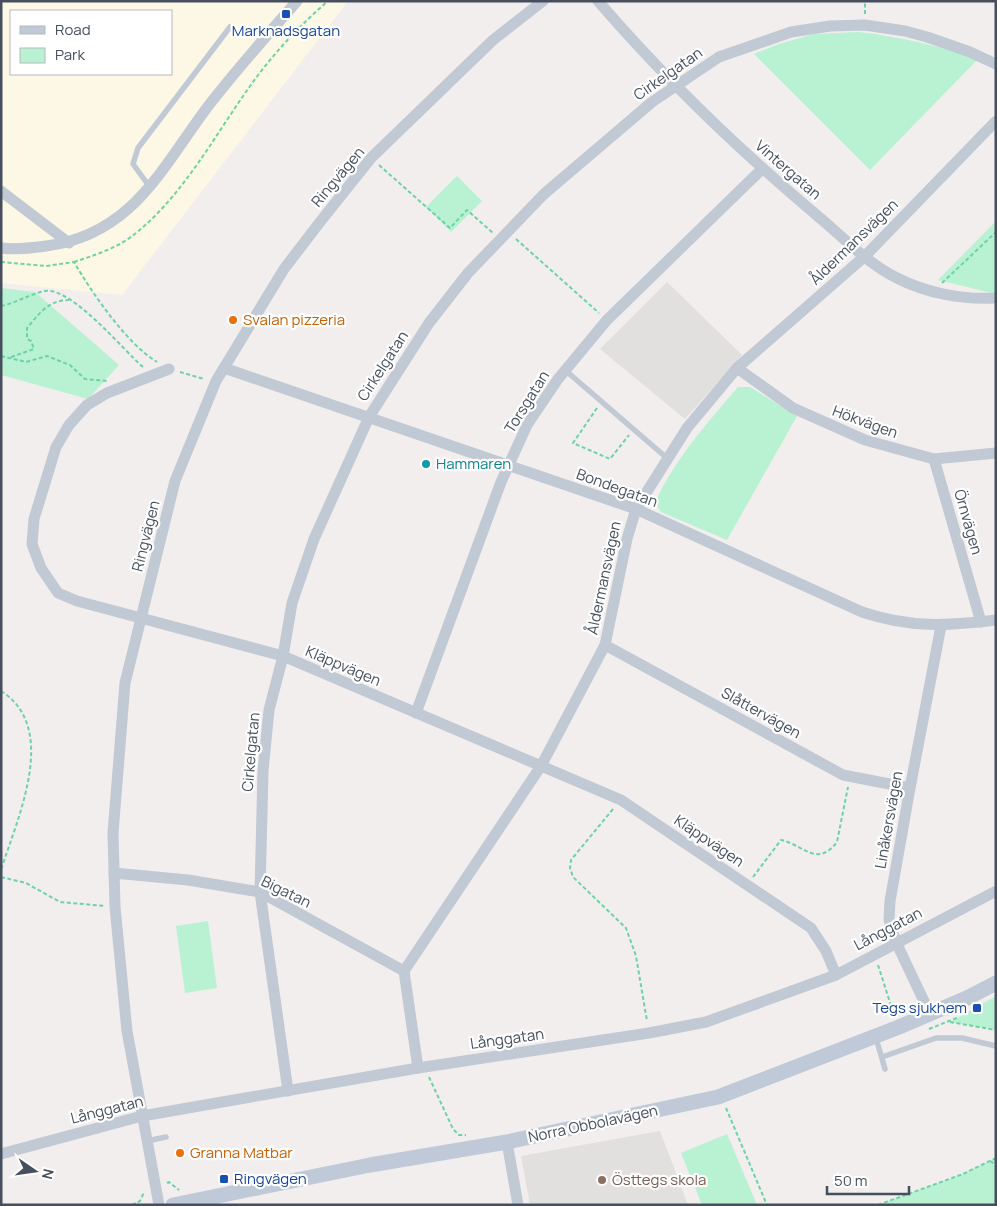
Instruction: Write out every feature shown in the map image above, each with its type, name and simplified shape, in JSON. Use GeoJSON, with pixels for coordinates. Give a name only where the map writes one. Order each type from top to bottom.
{"type":"FeatureCollection","features":[{"type":"Feature","properties":{"kind":"street"},"geometry":{"type":"LineString","coordinates":[[1,248],[15,250],[69,243],[108,225],[138,202],[208,106],[298,1]]}},
{"type":"Feature","properties":{"kind":"street","name":"Ringvägen"},"geometry":{"type":"LineString","coordinates":[[159,1205],[126,1031],[115,907],[113,833],[125,683],[174,481],[216,382],[284,269],[371,158],[493,40],[543,1]]}},
{"type":"Feature","properties":{"kind":"street","name":"Vintergatan"},"geometry":{"type":"LineString","coordinates":[[598,1],[675,85],[762,169],[866,256],[896,278],[933,291],[960,297],[996,298]]}},
{"type":"Feature","properties":{"kind":"street","name":"Cirkelgatan"},"geometry":{"type":"LineString","coordinates":[[288,1091],[260,892],[263,771],[270,710],[283,656],[292,603],[314,539],[369,417],[429,323],[468,273],[544,194],[618,129],[675,85],[719,57],[757,42],[791,32],[830,26],[865,25],[905,31],[956,46],[996,64]]}},
{"type":"Feature","properties":{"kind":"street","name":"Åldermansvägen"},"geometry":{"type":"LineString","coordinates":[[404,971],[541,766],[605,645],[627,539],[636,508],[687,428],[737,368],[866,256],[996,121]]}},
{"type":"Feature","properties":{"kind":"street","name":"Torsgatan"},"geometry":{"type":"LineString","coordinates":[[416,713],[508,466],[527,425],[565,370],[606,320],[762,169]]}},
{"type":"Feature","properties":{"kind":"street"},"geometry":{"type":"LineString","coordinates":[[1,191],[69,243]]}},
{"type":"Feature","properties":{"kind":"street","name":"Bondegatan"},"geometry":{"type":"LineString","coordinates":[[224,368],[636,508],[862,612],[888,621],[941,626],[996,620]]}},
{"type":"Feature","properties":{"kind":"street","name":"Hökvägen"},"geometry":{"type":"LineString","coordinates":[[737,368],[794,408],[865,440],[934,459],[996,453]]}},
{"type":"Feature","properties":{"kind":"street","name":"Kläppvägen"},"geometry":{"type":"LineString","coordinates":[[169,369],[115,390],[87,405],[69,425],[56,447],[34,519],[32,544],[41,568],[58,593],[77,601],[141,619],[283,656],[621,800],[811,928],[826,951],[836,975]]}},
{"type":"Feature","properties":{"kind":"street","name":"Örnvägen"},"geometry":{"type":"LineString","coordinates":[[934,459],[981,622]]}},
{"type":"Feature","properties":{"kind":"street","name":"Linåkersvägen"},"geometry":{"type":"LineString","coordinates":[[930,1014],[896,942],[889,920],[890,901],[941,626]]}},
{"type":"Feature","properties":{"kind":"street","name":"Slåttervägen"},"geometry":{"type":"LineString","coordinates":[[605,645],[850,777],[910,788]]}},
{"type":"Feature","properties":{"kind":"street","name":"Bigatan"},"geometry":{"type":"LineString","coordinates":[[114,873],[188,880],[260,892],[404,971]]}},
{"type":"Feature","properties":{"kind":"street","name":"Långgatan"},"geometry":{"type":"LineString","coordinates":[[1,1154],[142,1116],[418,1068],[649,1033],[706,1022],[836,975],[874,953],[996,890]]}},
{"type":"Feature","properties":{"kind":"street"},"geometry":{"type":"LineString","coordinates":[[404,971],[418,1068]]}},
{"type":"Feature","properties":{"kind":"street","name":"Norra Obbolavägen"},"geometry":{"type":"LineString","coordinates":[[173,1205],[370,1165],[507,1142],[718,1097],[899,1027],[996,983]]}},
{"type":"Feature","properties":{"kind":"street"},"geometry":{"type":"LineString","coordinates":[[507,1142],[518,1205]]}},
{"type":"Feature","properties":{"kind":"lane"},"geometry":{"type":"LineString","coordinates":[[150,188],[133,164],[138,148],[230,27]]}},
{"type":"Feature","properties":{"kind":"lane"},"geometry":{"type":"LineString","coordinates":[[565,370],[668,459]]}},
{"type":"Feature","properties":{"kind":"lane"},"geometry":{"type":"LineString","coordinates":[[875,1036],[885,1069]]}},
{"type":"Feature","properties":{"kind":"lane"},"geometry":{"type":"LineString","coordinates":[[882,1057],[936,1038],[962,1038],[996,1046]]}},
{"type":"Feature","properties":{"kind":"lane"},"geometry":{"type":"LineString","coordinates":[[147,1141],[166,1137]]}},
{"type":"Feature","properties":{"kind":"path"},"geometry":{"type":"LineString","coordinates":[[1,262],[46,266],[74,262],[118,246],[149,222],[186,179],[272,58],[302,25],[327,2]]}},
{"type":"Feature","properties":{"kind":"path"},"geometry":{"type":"LineString","coordinates":[[371,158],[450,228],[467,210],[503,235],[606,320]]}},
{"type":"Feature","properties":{"kind":"path"},"geometry":{"type":"LineString","coordinates":[[933,291],[996,232]]}},
{"type":"Feature","properties":{"kind":"path"},"geometry":{"type":"LineString","coordinates":[[74,262],[96,297],[143,354],[169,369],[216,382]]}},
{"type":"Feature","properties":{"kind":"path"},"geometry":{"type":"LineString","coordinates":[[1,306],[44,291],[59,294],[103,327],[152,375]]}},
{"type":"Feature","properties":{"kind":"path"},"geometry":{"type":"LineString","coordinates":[[11,357],[34,349],[31,341],[27,339],[27,328],[41,311],[56,301],[69,300]]}},
{"type":"Feature","properties":{"kind":"path"},"geometry":{"type":"LineString","coordinates":[[1,356],[26,362],[47,356],[70,365],[85,379],[107,381],[115,390]]}},
{"type":"Feature","properties":{"kind":"path"},"geometry":{"type":"LineString","coordinates":[[602,402],[573,443],[610,459],[633,430]]}},
{"type":"Feature","properties":{"kind":"path"},"geometry":{"type":"LineString","coordinates":[[1,691],[9,695],[22,710],[28,723],[32,740],[32,760],[1,870]]}},
{"type":"Feature","properties":{"kind":"path"},"geometry":{"type":"LineString","coordinates":[[748,886],[781,840],[812,854],[821,855],[832,848],[837,842],[850,777]]}},
{"type":"Feature","properties":{"kind":"path"},"geometry":{"type":"LineString","coordinates":[[621,800],[571,860],[570,868],[573,876],[626,928],[636,956],[649,1033]]}},
{"type":"Feature","properties":{"kind":"path"},"geometry":{"type":"LineString","coordinates":[[1,877],[26,883],[60,902],[115,907]]}},
{"type":"Feature","properties":{"kind":"path"},"geometry":{"type":"LineString","coordinates":[[874,953],[899,1027]]}},
{"type":"Feature","properties":{"kind":"path"},"geometry":{"type":"LineString","coordinates":[[950,1022],[996,1030]]}},
{"type":"Feature","properties":{"kind":"path"},"geometry":{"type":"LineString","coordinates":[[418,1068],[428,1074],[453,1129],[459,1134],[469,1136]]}},
{"type":"Feature","properties":{"kind":"path"},"geometry":{"type":"LineString","coordinates":[[725,1106],[767,1205]]}},
{"type":"Feature","properties":{"kind":"path"},"geometry":{"type":"LineString","coordinates":[[878,1205],[963,1174],[996,1158]]}},
{"type":"Feature","properties":{"kind":"path"},"geometry":{"type":"LineString","coordinates":[[990,1161],[996,1165]]}},
{"type":"Feature","properties":{"kind":"shaded area"},"geometry":{"type":"Polygon","coordinates":[[[1,1],[348,1],[122,295],[1,283],[1,1]]]}},
{"type":"Feature","properties":{"kind":"shaded area"},"geometry":{"type":"Polygon","coordinates":[[[667,282],[742,355],[685,419],[600,349],[667,282]]]}},
{"type":"Feature","properties":{"kind":"shaded area","name":"Östtegs skola"},"geometry":{"type":"Polygon","coordinates":[[[660,1131],[688,1205],[530,1205],[521,1156],[660,1131]]]}},
{"type":"Feature","properties":{"kind":"green space"},"geometry":{"type":"Polygon","coordinates":[[[859,32],[919,42],[977,60],[870,170],[754,54],[779,44],[814,34],[859,32]]]}},
{"type":"Feature","properties":{"kind":"green space"},"geometry":{"type":"Polygon","coordinates":[[[457,176],[482,201],[451,232],[426,207],[457,176]]]}},
{"type":"Feature","properties":{"kind":"green space"},"geometry":{"type":"Polygon","coordinates":[[[996,221],[996,294],[938,280],[996,221]]]}},
{"type":"Feature","properties":{"kind":"green space"},"geometry":{"type":"Polygon","coordinates":[[[1,288],[35,292],[119,365],[88,399],[1,375],[1,288]]]}},
{"type":"Feature","properties":{"kind":"green space"},"geometry":{"type":"Polygon","coordinates":[[[738,387],[750,387],[797,416],[727,540],[661,512],[655,503],[682,457],[738,387]]]}},
{"type":"Feature","properties":{"kind":"green space"},"geometry":{"type":"Polygon","coordinates":[[[208,921],[217,988],[185,993],[176,926],[208,921]]]}},
{"type":"Feature","properties":{"kind":"green space"},"geometry":{"type":"Polygon","coordinates":[[[996,996],[996,1030],[950,1022],[996,996]]]}},
{"type":"Feature","properties":{"kind":"green space"},"geometry":{"type":"Polygon","coordinates":[[[727,1134],[757,1205],[702,1205],[681,1153],[727,1134]]]}},
{"type":"Feature","properties":{"kind":"green space"},"geometry":{"type":"Polygon","coordinates":[[[996,1158],[996,1205],[878,1205],[963,1174],[996,1158]]]}},
{"type":"Feature","properties":{"kind":"place","name":"Marknadsgatan"},"geometry":{"type":"Point","coordinates":[286,14]}},
{"type":"Feature","properties":{"kind":"place","name":"Svalan pizzeria"},"geometry":{"type":"Point","coordinates":[233,320]}},
{"type":"Feature","properties":{"kind":"place","name":"Hammaren"},"geometry":{"type":"Point","coordinates":[426,464]}},
{"type":"Feature","properties":{"kind":"place","name":"Tegs sjukhem"},"geometry":{"type":"Point","coordinates":[977,1008]}},
{"type":"Feature","properties":{"kind":"place","name":"Granna Matbar"},"geometry":{"type":"Point","coordinates":[180,1153]}},
{"type":"Feature","properties":{"kind":"place","name":"Ringvägen"},"geometry":{"type":"Point","coordinates":[224,1179]}},
{"type":"Feature","properties":{"kind":"place","name":"Östtegs skola"},"geometry":{"type":"Point","coordinates":[602,1180]}}]}
